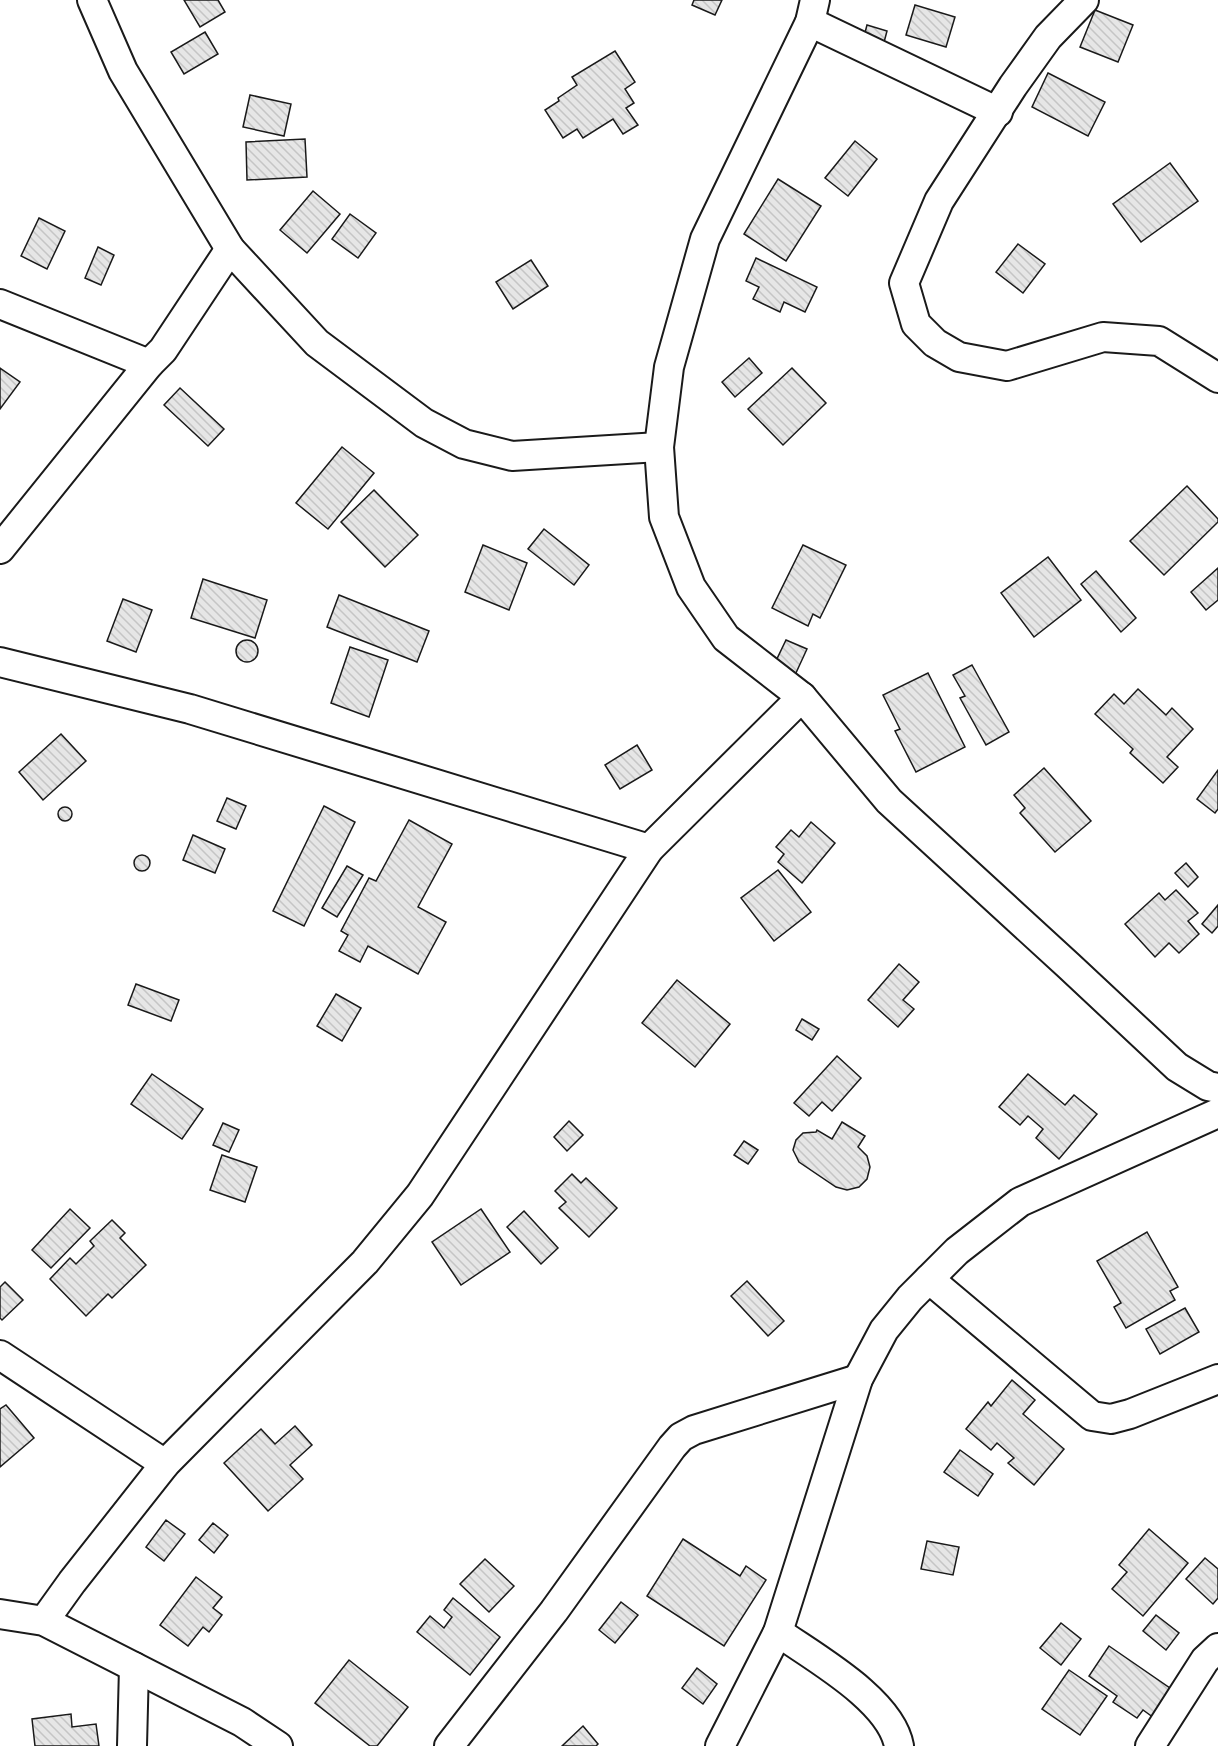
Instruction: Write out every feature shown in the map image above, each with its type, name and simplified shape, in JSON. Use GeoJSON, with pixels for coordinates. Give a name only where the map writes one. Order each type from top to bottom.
{"type":"FeatureCollection","features":[{"type":"Feature","properties":{"kind":"street"},"geometry":{"type":"LineString","coordinates":[[92,0],[123,71],[173,158],[230,249],[317,344],[424,423],[464,444],[512,456],[658,447]]}},
{"type":"Feature","properties":{"kind":"street"},"geometry":{"type":"LineString","coordinates":[[1084,0],[1048,37],[1013,86],[939,201],[904,283],[916,324],[934,343],[959,357],[1007,366],[1103,337],[1159,341],[1218,378]]}},
{"type":"Feature","properties":{"kind":"street"},"geometry":{"type":"LineString","coordinates":[[998,112],[813,11],[705,239],[669,366],[658,447],[664,517],[692,587],[726,638],[802,697],[889,801],[1177,1067],[1208,1086],[1218,1088]]}},
{"type":"Feature","properties":{"kind":"street"},"geometry":{"type":"LineString","coordinates":[[0,549],[149,364],[163,350],[230,249]]}},
{"type":"Feature","properties":{"kind":"street"},"geometry":{"type":"LineString","coordinates":[[0,304],[149,364]]}},
{"type":"Feature","properties":{"kind":"street"},"geometry":{"type":"LineString","coordinates":[[0,662],[190,709],[649,849]]}},
{"type":"Feature","properties":{"kind":"street"},"geometry":{"type":"LineString","coordinates":[[44,1621],[165,1464],[366,1262],[396,1227],[420,1195],[649,849],[802,697]]}},
{"type":"Feature","properties":{"kind":"street"},"geometry":{"type":"LineString","coordinates":[[720,1746],[778,1632],[858,1379],[884,1330],[910,1298],[957,1251],[1020,1203],[1218,1113]]}},
{"type":"Feature","properties":{"kind":"street"},"geometry":{"type":"LineString","coordinates":[[929,1279],[1092,1416],[1111,1419],[1130,1414],[1218,1379]]}},
{"type":"Feature","properties":{"kind":"street"},"geometry":{"type":"LineString","coordinates":[[0,1355],[165,1464]]}},
{"type":"Feature","properties":{"kind":"street"},"geometry":{"type":"LineString","coordinates":[[450,1746],[548,1620],[681,1437],[694,1430],[858,1379]]}},
{"type":"Feature","properties":{"kind":"street"},"geometry":{"type":"LineString","coordinates":[[0,1614],[44,1621],[242,1722],[278,1746]]}},
{"type":"Feature","properties":{"kind":"street"},"geometry":{"type":"LineString","coordinates":[[778,1632],[867,1695],[887,1717],[899,1746]]}},
{"type":"Feature","properties":{"kind":"street"},"geometry":{"type":"LineString","coordinates":[[1150,1746],[1214,1661]]}},
{"type":"Feature","properties":{"kind":"street"},"geometry":{"type":"LineString","coordinates":[[132,1746],[134,1667]]}},
{"type":"Feature","properties":{"kind":"building"},"geometry":{"type":"Polygon","coordinates":[[[184,0],[218,0],[225,12],[200,27],[184,0]]]}},
{"type":"Feature","properties":{"kind":"building"},"geometry":{"type":"Polygon","coordinates":[[[694,0],[722,0],[715,15],[692,5],[694,0]]]}},
{"type":"Feature","properties":{"kind":"building"},"geometry":{"type":"Polygon","coordinates":[[[915,5],[955,17],[946,47],[906,35],[915,5]]]}},
{"type":"Feature","properties":{"kind":"building"},"geometry":{"type":"Polygon","coordinates":[[[1095,10],[1133,25],[1118,62],[1080,47],[1095,10]]]}},
{"type":"Feature","properties":{"kind":"building"},"geometry":{"type":"Polygon","coordinates":[[[867,25],[887,31],[882,50],[862,44],[867,25]]]}},
{"type":"Feature","properties":{"kind":"building"},"geometry":{"type":"Polygon","coordinates":[[[205,32],[218,54],[184,74],[171,52],[205,32]]]}},
{"type":"Feature","properties":{"kind":"building"},"geometry":{"type":"Polygon","coordinates":[[[615,51],[635,82],[625,89],[634,103],[626,108],[638,125],[623,134],[613,119],[583,138],[577,129],[563,138],[545,110],[577,85],[572,77],[615,51]]]}},
{"type":"Feature","properties":{"kind":"building"},"geometry":{"type":"Polygon","coordinates":[[[1048,73],[1105,102],[1088,136],[1032,107],[1048,73]]]}},
{"type":"Feature","properties":{"kind":"building"},"geometry":{"type":"Polygon","coordinates":[[[250,95],[291,104],[284,136],[243,127],[250,95]]]}},
{"type":"Feature","properties":{"kind":"building"},"geometry":{"type":"Polygon","coordinates":[[[305,139],[307,177],[247,180],[246,142],[305,139]]]}},
{"type":"Feature","properties":{"kind":"building"},"geometry":{"type":"Polygon","coordinates":[[[855,141],[877,159],[848,196],[825,178],[855,141]]]}},
{"type":"Feature","properties":{"kind":"building"},"geometry":{"type":"Polygon","coordinates":[[[1170,163],[1198,201],[1141,242],[1113,204],[1170,163]]]}},
{"type":"Feature","properties":{"kind":"building"},"geometry":{"type":"Polygon","coordinates":[[[778,179],[821,206],[786,261],[744,234],[778,179]]]}},
{"type":"Feature","properties":{"kind":"building"},"geometry":{"type":"Polygon","coordinates":[[[313,191],[340,214],[307,253],[280,230],[313,191]]]}},
{"type":"Feature","properties":{"kind":"building"},"geometry":{"type":"Polygon","coordinates":[[[350,214],[376,233],[358,258],[332,239],[350,214]]]}},
{"type":"Feature","properties":{"kind":"building"},"geometry":{"type":"Polygon","coordinates":[[[39,218],[65,231],[47,269],[21,256],[39,218]]]}},
{"type":"Feature","properties":{"kind":"building"},"geometry":{"type":"Polygon","coordinates":[[[1018,244],[1045,264],[1023,293],[996,272],[1018,244]]]}},
{"type":"Feature","properties":{"kind":"building"},"geometry":{"type":"Polygon","coordinates":[[[98,247],[114,255],[101,285],[85,278],[98,247]]]}},
{"type":"Feature","properties":{"kind":"building"},"geometry":{"type":"Polygon","coordinates":[[[756,258],[817,287],[805,312],[784,302],[780,312],[753,299],[759,287],[746,281],[756,258]]]}},
{"type":"Feature","properties":{"kind":"building"},"geometry":{"type":"Polygon","coordinates":[[[531,260],[548,286],[513,309],[496,282],[531,260]]]}},
{"type":"Feature","properties":{"kind":"building"},"geometry":{"type":"Polygon","coordinates":[[[749,358],[762,373],[735,397],[722,382],[749,358]]]}},
{"type":"Feature","properties":{"kind":"building"},"geometry":{"type":"Polygon","coordinates":[[[0,368],[20,382],[0,409],[0,368]]]}},
{"type":"Feature","properties":{"kind":"building"},"geometry":{"type":"Polygon","coordinates":[[[792,368],[826,403],[783,445],[748,409],[792,368]]]}},
{"type":"Feature","properties":{"kind":"building"},"geometry":{"type":"Polygon","coordinates":[[[180,388],[224,429],[208,446],[164,405],[180,388]]]}},
{"type":"Feature","properties":{"kind":"building"},"geometry":{"type":"Polygon","coordinates":[[[342,447],[374,473],[328,529],[296,503],[342,447]]]}},
{"type":"Feature","properties":{"kind":"building"},"geometry":{"type":"Polygon","coordinates":[[[1187,486],[1218,519],[1218,522],[1164,575],[1130,541],[1187,486]]]}},
{"type":"Feature","properties":{"kind":"building"},"geometry":{"type":"Polygon","coordinates":[[[374,490],[418,535],[385,567],[341,522],[374,490]]]}},
{"type":"Feature","properties":{"kind":"building"},"geometry":{"type":"Polygon","coordinates":[[[544,529],[589,565],[574,585],[528,549],[544,529]]]}},
{"type":"Feature","properties":{"kind":"building"},"geometry":{"type":"Polygon","coordinates":[[[483,545],[527,563],[509,610],[465,592],[483,545]]]}},
{"type":"Feature","properties":{"kind":"building"},"geometry":{"type":"Polygon","coordinates":[[[803,545],[846,565],[820,618],[813,614],[808,626],[772,608],[803,545]]]}},
{"type":"Feature","properties":{"kind":"building"},"geometry":{"type":"Polygon","coordinates":[[[1048,557],[1081,600],[1034,637],[1001,593],[1048,557]]]}},
{"type":"Feature","properties":{"kind":"building"},"geometry":{"type":"Polygon","coordinates":[[[1218,568],[1218,600],[1206,610],[1191,592],[1218,568]]]}},
{"type":"Feature","properties":{"kind":"building"},"geometry":{"type":"Polygon","coordinates":[[[1096,571],[1136,618],[1121,632],[1081,584],[1096,571]]]}},
{"type":"Feature","properties":{"kind":"building"},"geometry":{"type":"Polygon","coordinates":[[[203,579],[267,600],[255,638],[191,618],[203,579]]]}},
{"type":"Feature","properties":{"kind":"building"},"geometry":{"type":"Polygon","coordinates":[[[339,595],[429,631],[417,662],[327,627],[339,595]]]}},
{"type":"Feature","properties":{"kind":"building"},"geometry":{"type":"Polygon","coordinates":[[[123,599],[152,610],[136,652],[107,641],[123,599]]]}},
{"type":"Feature","properties":{"kind":"building"},"geometry":{"type":"Polygon","coordinates":[[[247,640],[255,643],[258,651],[255,659],[247,662],[239,659],[236,651],[239,643],[247,640]]]}},
{"type":"Feature","properties":{"kind":"building"},"geometry":{"type":"Polygon","coordinates":[[[786,640],[807,649],[795,675],[774,665],[786,640]]]}},
{"type":"Feature","properties":{"kind":"building"},"geometry":{"type":"Polygon","coordinates":[[[350,647],[388,660],[369,717],[331,703],[350,647]]]}},
{"type":"Feature","properties":{"kind":"building"},"geometry":{"type":"Polygon","coordinates":[[[972,665],[1009,732],[986,745],[960,698],[965,696],[953,675],[972,665]]]}},
{"type":"Feature","properties":{"kind":"building"},"geometry":{"type":"Polygon","coordinates":[[[928,673],[965,747],[916,772],[895,731],[900,729],[883,695],[928,673]]]}},
{"type":"Feature","properties":{"kind":"building"},"geometry":{"type":"Polygon","coordinates":[[[1138,689],[1166,715],[1172,708],[1193,729],[1167,757],[1178,767],[1163,783],[1130,753],[1133,749],[1095,714],[1114,694],[1124,704],[1138,689]]]}},
{"type":"Feature","properties":{"kind":"building"},"geometry":{"type":"Polygon","coordinates":[[[61,734],[86,761],[43,800],[19,772],[61,734]]]}},
{"type":"Feature","properties":{"kind":"building"},"geometry":{"type":"Polygon","coordinates":[[[637,745],[652,770],[620,789],[605,765],[637,745]]]}},
{"type":"Feature","properties":{"kind":"building"},"geometry":{"type":"Polygon","coordinates":[[[1044,768],[1091,821],[1055,852],[1020,813],[1025,808],[1014,795],[1044,768]]]}},
{"type":"Feature","properties":{"kind":"building"},"geometry":{"type":"Polygon","coordinates":[[[1218,770],[1218,809],[1215,813],[1197,799],[1218,770]]]}},
{"type":"Feature","properties":{"kind":"building"},"geometry":{"type":"Polygon","coordinates":[[[227,798],[246,806],[236,829],[217,821],[227,798]]]}},
{"type":"Feature","properties":{"kind":"building"},"geometry":{"type":"Polygon","coordinates":[[[324,806],[355,822],[304,926],[273,911],[324,806]]]}},
{"type":"Feature","properties":{"kind":"building"},"geometry":{"type":"Polygon","coordinates":[[[62,807],[68,807],[72,814],[68,821],[62,821],[58,817],[58,811],[62,807]]]}},
{"type":"Feature","properties":{"kind":"building"},"geometry":{"type":"Polygon","coordinates":[[[409,820],[452,844],[418,907],[446,922],[418,974],[368,946],[360,962],[339,951],[348,935],[341,931],[369,878],[376,881],[409,820]]]}},
{"type":"Feature","properties":{"kind":"building"},"geometry":{"type":"Polygon","coordinates":[[[811,822],[835,843],[802,883],[778,862],[784,854],[776,847],[791,830],[799,837],[811,822]]]}},
{"type":"Feature","properties":{"kind":"building"},"geometry":{"type":"Polygon","coordinates":[[[193,835],[225,849],[215,873],[183,860],[193,835]]]}},
{"type":"Feature","properties":{"kind":"building"},"geometry":{"type":"Polygon","coordinates":[[[142,855],[150,863],[142,871],[134,863],[142,855]]]}},
{"type":"Feature","properties":{"kind":"building"},"geometry":{"type":"Polygon","coordinates":[[[1186,863],[1198,877],[1188,887],[1175,873],[1186,863]]]}},
{"type":"Feature","properties":{"kind":"building"},"geometry":{"type":"Polygon","coordinates":[[[347,866],[363,875],[337,917],[322,908],[347,866]]]}},
{"type":"Feature","properties":{"kind":"building"},"geometry":{"type":"Polygon","coordinates":[[[778,870],[811,912],[774,941],[741,898],[778,870]]]}},
{"type":"Feature","properties":{"kind":"building"},"geometry":{"type":"Polygon","coordinates":[[[1176,890],[1198,913],[1188,921],[1199,934],[1179,953],[1169,943],[1155,957],[1125,924],[1159,893],[1165,900],[1176,890]]]}},
{"type":"Feature","properties":{"kind":"building"},"geometry":{"type":"Polygon","coordinates":[[[1218,905],[1218,926],[1212,933],[1202,924],[1218,905]]]}},
{"type":"Feature","properties":{"kind":"building"},"geometry":{"type":"Polygon","coordinates":[[[899,964],[919,982],[903,1000],[914,1009],[898,1027],[868,1000],[899,964]]]}},
{"type":"Feature","properties":{"kind":"building"},"geometry":{"type":"Polygon","coordinates":[[[677,980],[730,1024],[695,1067],[642,1023],[677,980]]]}},
{"type":"Feature","properties":{"kind":"building"},"geometry":{"type":"Polygon","coordinates":[[[136,984],[179,1000],[171,1021],[128,1005],[136,984]]]}},
{"type":"Feature","properties":{"kind":"building"},"geometry":{"type":"Polygon","coordinates":[[[336,994],[361,1008],[342,1041],[317,1026],[336,994]]]}},
{"type":"Feature","properties":{"kind":"building"},"geometry":{"type":"Polygon","coordinates":[[[802,1019],[819,1029],[812,1040],[796,1030],[802,1019]]]}},
{"type":"Feature","properties":{"kind":"building"},"geometry":{"type":"Polygon","coordinates":[[[837,1056],[861,1078],[832,1111],[822,1102],[809,1116],[794,1103],[837,1056]]]}},
{"type":"Feature","properties":{"kind":"building"},"geometry":{"type":"Polygon","coordinates":[[[152,1074],[203,1109],[182,1139],[131,1104],[152,1074]]]}},
{"type":"Feature","properties":{"kind":"building"},"geometry":{"type":"Polygon","coordinates":[[[1028,1074],[1065,1105],[1074,1095],[1097,1114],[1059,1159],[1036,1138],[1043,1129],[1028,1116],[1020,1125],[999,1107],[1028,1074]]]}},
{"type":"Feature","properties":{"kind":"building"},"geometry":{"type":"Polygon","coordinates":[[[569,1121],[583,1135],[567,1151],[554,1137],[569,1121]]]}},
{"type":"Feature","properties":{"kind":"building"},"geometry":{"type":"Polygon","coordinates":[[[842,1122],[865,1136],[858,1147],[867,1156],[870,1167],[867,1179],[859,1187],[847,1190],[836,1187],[799,1162],[793,1150],[796,1140],[803,1133],[817,1130],[832,1139],[842,1122]]]}},
{"type":"Feature","properties":{"kind":"building"},"geometry":{"type":"Polygon","coordinates":[[[223,1123],[239,1130],[229,1152],[213,1145],[223,1123]]]}},
{"type":"Feature","properties":{"kind":"building"},"geometry":{"type":"Polygon","coordinates":[[[744,1141],[758,1150],[748,1164],[734,1155],[744,1141]]]}},
{"type":"Feature","properties":{"kind":"building"},"geometry":{"type":"Polygon","coordinates":[[[222,1155],[257,1167],[245,1202],[210,1190],[222,1155]]]}},
{"type":"Feature","properties":{"kind":"building"},"geometry":{"type":"Polygon","coordinates":[[[572,1174],[581,1183],[586,1178],[617,1208],[589,1237],[559,1208],[566,1202],[555,1191],[572,1174]]]}},
{"type":"Feature","properties":{"kind":"building"},"geometry":{"type":"Polygon","coordinates":[[[70,1209],[90,1228],[51,1268],[32,1250],[70,1209]]]}},
{"type":"Feature","properties":{"kind":"building"},"geometry":{"type":"Polygon","coordinates":[[[481,1209],[510,1252],[461,1285],[432,1242],[481,1209]]]}},
{"type":"Feature","properties":{"kind":"building"},"geometry":{"type":"Polygon","coordinates":[[[524,1211],[558,1248],[541,1264],[507,1227],[524,1211]]]}},
{"type":"Feature","properties":{"kind":"building"},"geometry":{"type":"Polygon","coordinates":[[[112,1220],[125,1233],[120,1238],[146,1265],[112,1298],[108,1294],[86,1316],[50,1279],[70,1258],[76,1264],[94,1246],[90,1241],[112,1220]]]}},
{"type":"Feature","properties":{"kind":"building"},"geometry":{"type":"Polygon","coordinates":[[[1147,1232],[1178,1287],[1170,1291],[1175,1300],[1126,1328],[1114,1307],[1121,1303],[1097,1261],[1147,1232]]]}},
{"type":"Feature","properties":{"kind":"building"},"geometry":{"type":"Polygon","coordinates":[[[747,1281],[784,1321],[768,1336],[731,1296],[747,1281]]]}},
{"type":"Feature","properties":{"kind":"building"},"geometry":{"type":"Polygon","coordinates":[[[5,1282],[23,1300],[2,1320],[0,1318],[0,1287],[5,1282]]]}},
{"type":"Feature","properties":{"kind":"building"},"geometry":{"type":"Polygon","coordinates":[[[1185,1308],[1199,1332],[1160,1354],[1146,1329],[1185,1308]]]}},
{"type":"Feature","properties":{"kind":"building"},"geometry":{"type":"Polygon","coordinates":[[[1012,1380],[1035,1400],[1023,1414],[1064,1449],[1034,1485],[1008,1463],[1014,1458],[997,1443],[991,1450],[966,1429],[988,1402],[991,1406],[1012,1380]]]}},
{"type":"Feature","properties":{"kind":"building"},"geometry":{"type":"Polygon","coordinates":[[[6,1405],[34,1438],[0,1467],[0,1409],[6,1405]]]}},
{"type":"Feature","properties":{"kind":"building"},"geometry":{"type":"Polygon","coordinates":[[[295,1426],[312,1445],[290,1465],[303,1479],[268,1511],[224,1463],[261,1429],[275,1444],[295,1426]]]}},
{"type":"Feature","properties":{"kind":"building"},"geometry":{"type":"Polygon","coordinates":[[[960,1450],[993,1474],[978,1496],[944,1472],[960,1450]]]}},
{"type":"Feature","properties":{"kind":"building"},"geometry":{"type":"Polygon","coordinates":[[[166,1520],[185,1534],[164,1561],[146,1547],[166,1520]]]}},
{"type":"Feature","properties":{"kind":"building"},"geometry":{"type":"Polygon","coordinates":[[[213,1523],[228,1535],[214,1553],[199,1540],[213,1523]]]}},
{"type":"Feature","properties":{"kind":"building"},"geometry":{"type":"Polygon","coordinates":[[[1149,1529],[1188,1563],[1143,1616],[1112,1589],[1127,1572],[1119,1565],[1149,1529]]]}},
{"type":"Feature","properties":{"kind":"building"},"geometry":{"type":"Polygon","coordinates":[[[683,1539],[740,1576],[746,1566],[766,1580],[724,1646],[647,1596],[683,1539]]]}},
{"type":"Feature","properties":{"kind":"building"},"geometry":{"type":"Polygon","coordinates":[[[927,1541],[959,1547],[953,1575],[921,1569],[927,1541]]]}},
{"type":"Feature","properties":{"kind":"building"},"geometry":{"type":"Polygon","coordinates":[[[1205,1558],[1218,1569],[1218,1598],[1213,1604],[1186,1579],[1205,1558]]]}},
{"type":"Feature","properties":{"kind":"building"},"geometry":{"type":"Polygon","coordinates":[[[485,1559],[514,1586],[489,1612],[460,1584],[485,1559]]]}},
{"type":"Feature","properties":{"kind":"building"},"geometry":{"type":"Polygon","coordinates":[[[196,1577],[222,1597],[213,1608],[222,1615],[209,1632],[203,1627],[188,1646],[160,1625],[196,1577]]]}},
{"type":"Feature","properties":{"kind":"building"},"geometry":{"type":"Polygon","coordinates":[[[453,1598],[500,1637],[470,1675],[417,1632],[430,1616],[444,1628],[452,1617],[444,1610],[453,1598]]]}},
{"type":"Feature","properties":{"kind":"building"},"geometry":{"type":"Polygon","coordinates":[[[621,1602],[638,1615],[615,1643],[599,1630],[621,1602]]]}},
{"type":"Feature","properties":{"kind":"building"},"geometry":{"type":"Polygon","coordinates":[[[1156,1615],[1179,1633],[1166,1650],[1143,1631],[1156,1615]]]}},
{"type":"Feature","properties":{"kind":"building"},"geometry":{"type":"Polygon","coordinates":[[[1061,1623],[1081,1639],[1061,1665],[1040,1648],[1061,1623]]]}},
{"type":"Feature","properties":{"kind":"building"},"geometry":{"type":"Polygon","coordinates":[[[1109,1646],[1180,1695],[1161,1723],[1143,1710],[1137,1718],[1113,1702],[1117,1696],[1089,1676],[1109,1646]]]}},
{"type":"Feature","properties":{"kind":"building"},"geometry":{"type":"Polygon","coordinates":[[[349,1660],[408,1707],[377,1746],[370,1746],[315,1703],[349,1660]]]}},
{"type":"Feature","properties":{"kind":"building"},"geometry":{"type":"Polygon","coordinates":[[[697,1668],[717,1684],[703,1704],[682,1688],[697,1668]]]}},
{"type":"Feature","properties":{"kind":"building"},"geometry":{"type":"Polygon","coordinates":[[[1069,1670],[1107,1696],[1080,1735],[1042,1709],[1069,1670]]]}},
{"type":"Feature","properties":{"kind":"building"},"geometry":{"type":"Polygon","coordinates":[[[71,1714],[72,1727],[96,1724],[99,1746],[35,1746],[32,1719],[71,1714]]]}},
{"type":"Feature","properties":{"kind":"building"},"geometry":{"type":"Polygon","coordinates":[[[583,1726],[598,1744],[596,1746],[562,1746],[583,1726]]]}}]}
